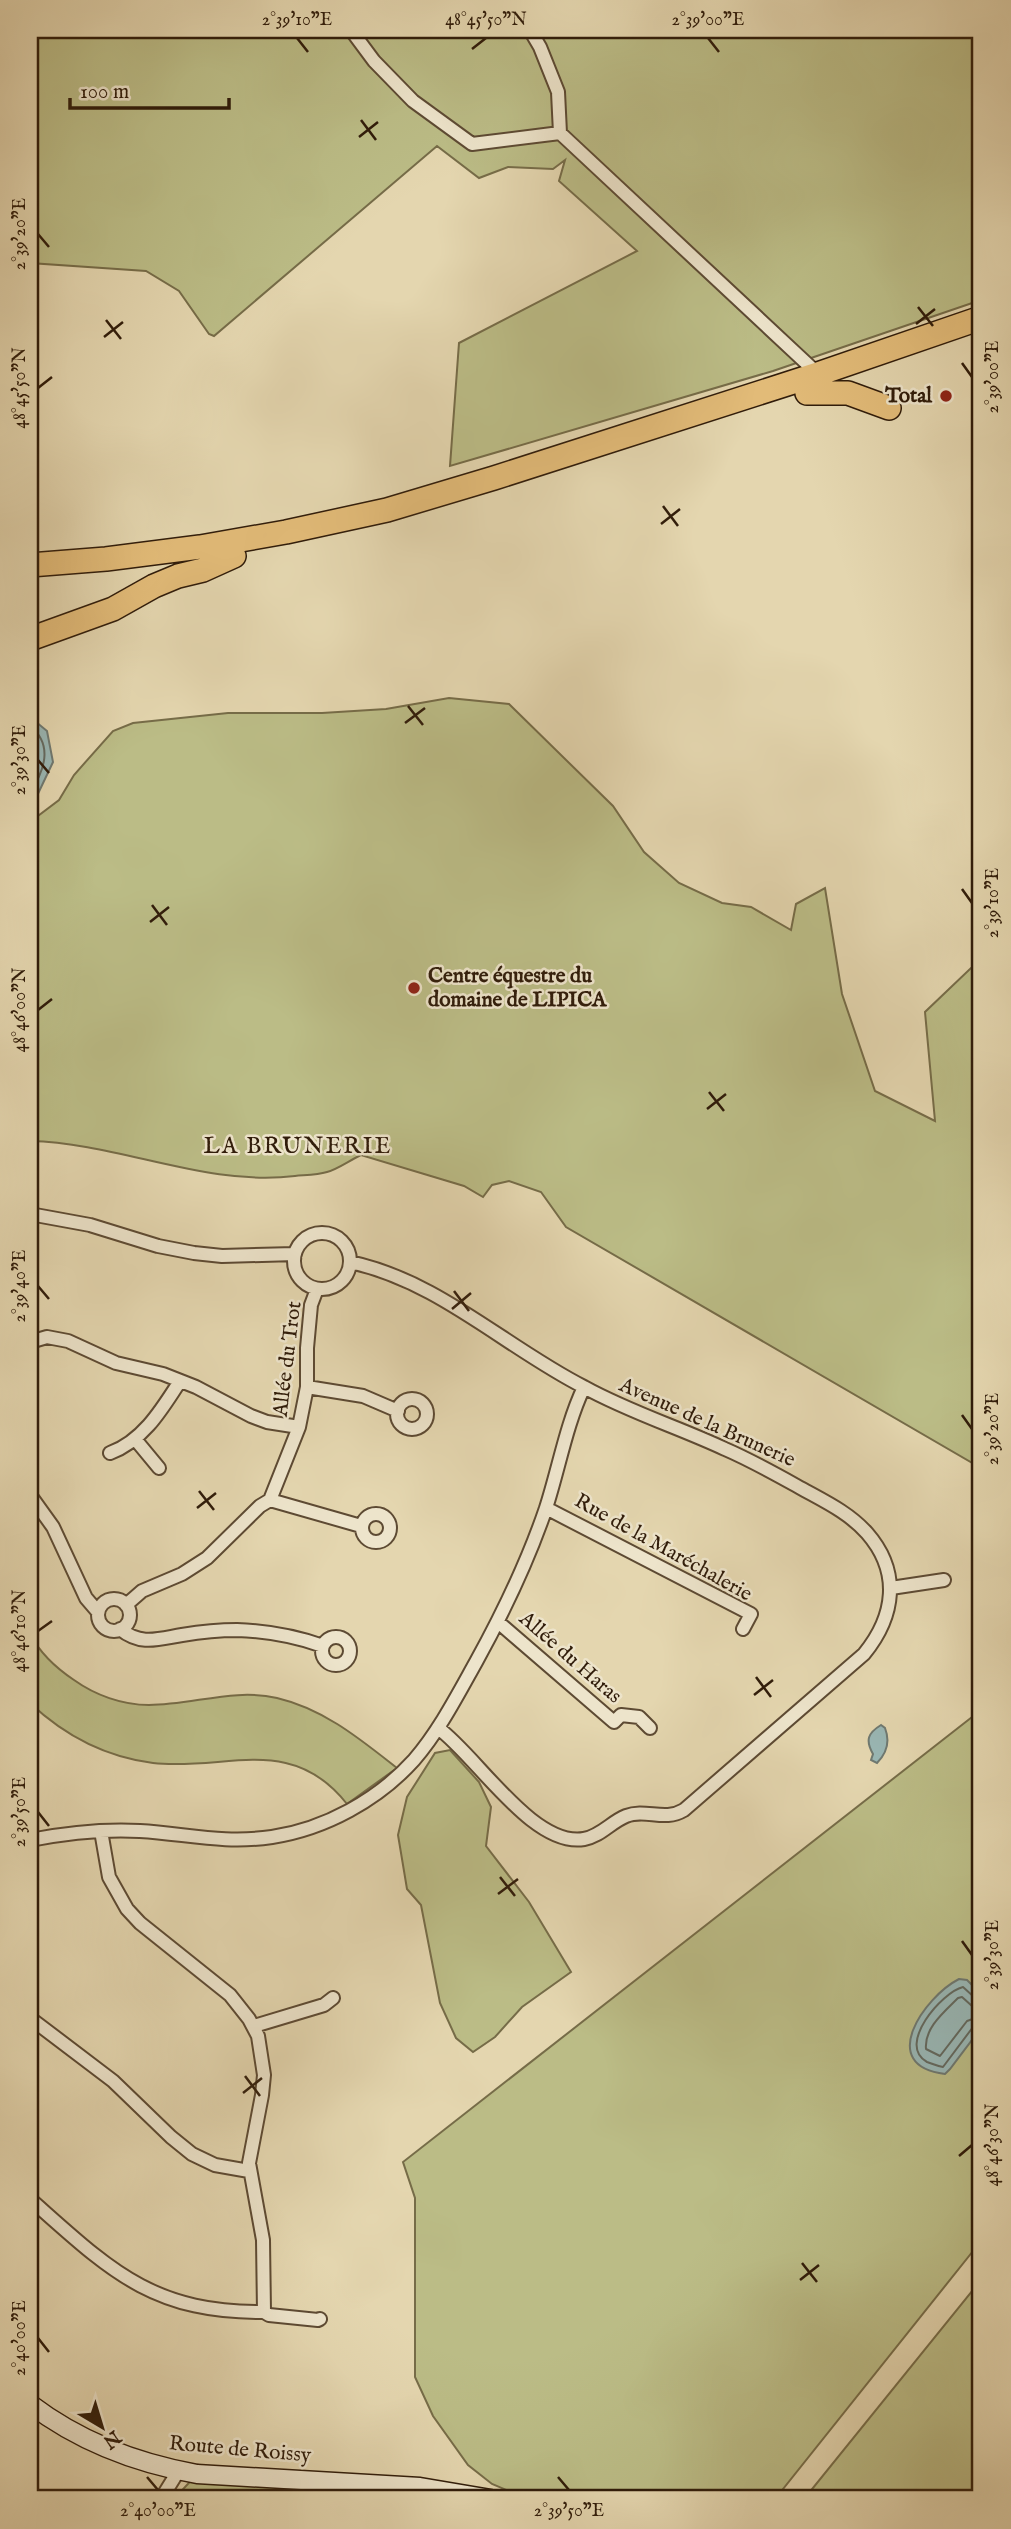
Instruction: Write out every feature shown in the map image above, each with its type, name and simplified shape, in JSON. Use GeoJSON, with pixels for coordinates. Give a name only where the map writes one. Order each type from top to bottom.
{"type":"FeatureCollection","features":[{"type":"Feature","properties":{"kind":"highway"},"geometry":{"type":"LineString","coordinates":[[30,577],[108,572],[234,556],[292,546],[396,522],[472,501],[813,383],[981,318]]}},
{"type":"Feature","properties":{"kind":"highway"},"geometry":{"type":"LineString","coordinates":[[30,565],[201,547],[286,533],[387,510],[981,334]]}},
{"type":"Feature","properties":{"kind":"highway"},"geometry":{"type":"LineString","coordinates":[[813,383],[889,408]]}},
{"type":"Feature","properties":{"kind":"highway"},"geometry":{"type":"LineString","coordinates":[[30,639],[113,609],[154,586],[203,570],[234,556]]}},
{"type":"Feature","properties":{"kind":"main road","name":"Route de Roissy"},"geometry":{"type":"LineString","coordinates":[[30,2404],[67,2429],[130,2458],[197,2474],[420,2487],[491,2499]]}},
{"type":"Feature","properties":{"kind":"street"},"geometry":{"type":"LineString","coordinates":[[351,30],[374,61],[413,102],[472,144],[560,133]]}},
{"type":"Feature","properties":{"kind":"street"},"geometry":{"type":"LineString","coordinates":[[530,30],[558,92],[560,133],[813,383]]}},
{"type":"Feature","properties":{"kind":"street"},"geometry":{"type":"LineString","coordinates":[[30,1214],[90,1225],[158,1246],[194,1253],[222,1256],[295,1254]]}},
{"type":"Feature","properties":{"kind":"street"},"geometry":{"type":"LineString","coordinates":[[320,1233],[328,1234],[344,1244],[351,1262],[349,1271],[336,1286],[317,1289],[308,1286],[296,1272],[295,1254],[304,1239],[320,1233]]}},
{"type":"Feature","properties":{"kind":"street","name":"Avenue de la Brunerie"},"geometry":{"type":"LineString","coordinates":[[351,1262],[375,1267],[407,1280],[461,1310],[520,1351],[583,1387],[751,1461],[835,1507],[862,1528],[873,1541],[884,1559],[891,1588],[883,1628],[864,1654],[689,1806],[673,1816],[634,1814],[624,1817],[592,1837],[573,1840],[561,1838],[520,1811],[450,1736],[438,1728]]}},
{"type":"Feature","properties":{"kind":"street","name":"Allée du Trot"},"geometry":{"type":"LineString","coordinates":[[126,1605],[142,1591],[181,1574],[207,1558],[260,1506],[270,1500],[299,1427],[306,1387],[311,1305],[317,1289]]}},
{"type":"Feature","properties":{"kind":"street"},"geometry":{"type":"LineString","coordinates":[[30,1342],[47,1337],[57,1338],[116,1363],[163,1374],[267,1422],[299,1427]]}},
{"type":"Feature","properties":{"kind":"street"},"geometry":{"type":"LineString","coordinates":[[110,1452],[121,1449],[135,1439],[162,1409],[180,1381]]}},
{"type":"Feature","properties":{"kind":"street"},"geometry":{"type":"LineString","coordinates":[[306,1387],[363,1396],[398,1411]]}},
{"type":"Feature","properties":{"kind":"street"},"geometry":{"type":"LineString","coordinates":[[30,1840],[101,1831],[148,1832],[207,1840],[277,1836],[342,1814],[385,1788],[414,1760],[438,1728],[498,1622],[546,1508],[583,1387]]}},
{"type":"Feature","properties":{"kind":"street"},"geometry":{"type":"LineString","coordinates":[[135,1439],[159,1468]]}},
{"type":"Feature","properties":{"kind":"street"},"geometry":{"type":"LineString","coordinates":[[30,1495],[53,1527],[86,1598],[98,1612],[99,1621],[111,1630],[120,1629],[129,1619],[126,1605],[112,1599],[103,1603],[98,1612]]}},
{"type":"Feature","properties":{"kind":"street"},"geometry":{"type":"LineString","coordinates":[[270,1500],[361,1525]]}},
{"type":"Feature","properties":{"kind":"street","name":"Rue de la Maréchalerie"},"geometry":{"type":"LineString","coordinates":[[546,1508],[751,1614],[743,1629]]}},
{"type":"Feature","properties":{"kind":"street"},"geometry":{"type":"LineString","coordinates":[[891,1588],[944,1580]]}},
{"type":"Feature","properties":{"kind":"street","name":"Allée du Haras"},"geometry":{"type":"LineString","coordinates":[[498,1622],[614,1722],[621,1715],[639,1717],[650,1728]]}},
{"type":"Feature","properties":{"kind":"street"},"geometry":{"type":"LineString","coordinates":[[120,1629],[128,1636],[141,1641],[239,1630],[284,1635],[323,1646]]}},
{"type":"Feature","properties":{"kind":"street"},"geometry":{"type":"LineString","coordinates":[[101,1831],[109,1877],[127,1909],[140,1923],[230,1995],[254,2026],[264,2075],[249,2171],[263,2240],[264,2312]]}},
{"type":"Feature","properties":{"kind":"street"},"geometry":{"type":"LineString","coordinates":[[254,2026],[324,2004],[333,1998]]}},
{"type":"Feature","properties":{"kind":"street"},"geometry":{"type":"LineString","coordinates":[[30,2018],[113,2081],[192,2154],[215,2165],[249,2171]]}},
{"type":"Feature","properties":{"kind":"street"},"geometry":{"type":"LineString","coordinates":[[30,2199],[98,2259],[142,2288],[181,2303],[320,2319]]}},
{"type":"Feature","properties":{"kind":"street"},"geometry":{"type":"LineString","coordinates":[[161,2499],[178,2470]]}},
{"type":"Feature","properties":{"kind":"green space"},"geometry":{"type":"Polygon","coordinates":[[[30,30],[981,30],[981,300],[773,371],[450,466],[459,343],[637,251],[559,181],[565,160],[553,169],[508,167],[479,178],[437,146],[214,336],[209,334],[179,291],[146,271],[30,263],[30,30]]]}},
{"type":"Feature","properties":{"kind":"green space","name":"Centre équestre du domaine de LIPICA"},"geometry":{"type":"Polygon","coordinates":[[[449,698],[509,704],[613,806],[644,852],[679,883],[722,903],[751,907],[791,930],[796,904],[825,888],[842,994],[875,1091],[935,1121],[925,1012],[971,968],[981,963],[981,1468],[566,1227],[541,1192],[509,1181],[492,1185],[483,1197],[464,1186],[361,1155],[323,1173],[261,1178],[195,1170],[96,1149],[30,1141],[30,822],[59,800],[74,775],[113,731],[133,723],[228,713],[322,713],[386,709],[449,698]]]}},
{"type":"Feature","properties":{"kind":"green space"},"geometry":{"type":"Polygon","coordinates":[[[30,1634],[44,1654],[61,1670],[100,1695],[149,1705],[245,1695],[277,1698],[326,1717],[397,1768],[347,1804],[326,1782],[304,1769],[281,1762],[257,1760],[153,1763],[102,1750],[57,1725],[30,1703],[30,1634]]]}},
{"type":"Feature","properties":{"kind":"green space"},"geometry":{"type":"Polygon","coordinates":[[[981,1710],[981,2241],[775,2499],[528,2499],[492,2484],[468,2465],[433,2416],[415,2377],[415,2198],[403,2162],[981,1710]]]}},
{"type":"Feature","properties":{"kind":"green space"},"geometry":{"type":"Polygon","coordinates":[[[450,1750],[479,1782],[491,1807],[486,1846],[529,1902],[571,1972],[522,2007],[495,2037],[473,2052],[456,2038],[440,2003],[421,1905],[407,1889],[398,1835],[407,1797],[435,1753],[450,1750]]]}},
{"type":"Feature","properties":{"kind":"green space"},"geometry":{"type":"Polygon","coordinates":[[[981,2280],[981,2499],[804,2499],[981,2280]]]}},
{"type":"Feature","properties":{"kind":"green space"},"geometry":{"type":"Polygon","coordinates":[[[197,2474],[462,2499],[174,2499],[197,2474]]]}},
{"type":"Feature","properties":{"kind":"water"},"geometry":{"type":"Polygon","coordinates":[[[30,717],[47,731],[53,762],[36,798],[30,801],[30,717]]]}},
{"type":"Feature","properties":{"kind":"water"},"geometry":{"type":"Polygon","coordinates":[[[881,1725],[887,1733],[887,1742],[877,1763],[871,1760],[873,1754],[869,1741],[873,1731],[881,1725]]]}},
{"type":"Feature","properties":{"kind":"water"},"geometry":{"type":"Polygon","coordinates":[[[959,1979],[967,1980],[981,1994],[981,2028],[945,2074],[924,2068],[913,2058],[910,2045],[913,2030],[932,2000],[959,1979]]]}},
{"type":"Feature","properties":{"kind":"place","name":"Total"},"geometry":{"type":"Point","coordinates":[946,396]}},
{"type":"Feature","properties":{"kind":"place","name":"Centre équestre du domaine de LIPICA"},"geometry":{"type":"Point","coordinates":[414,988]}},
{"type":"Feature","properties":{"kind":"district","name":"LA BRUNERIE"},"geometry":{"type":"Point","coordinates":[298,1146]}}]}
